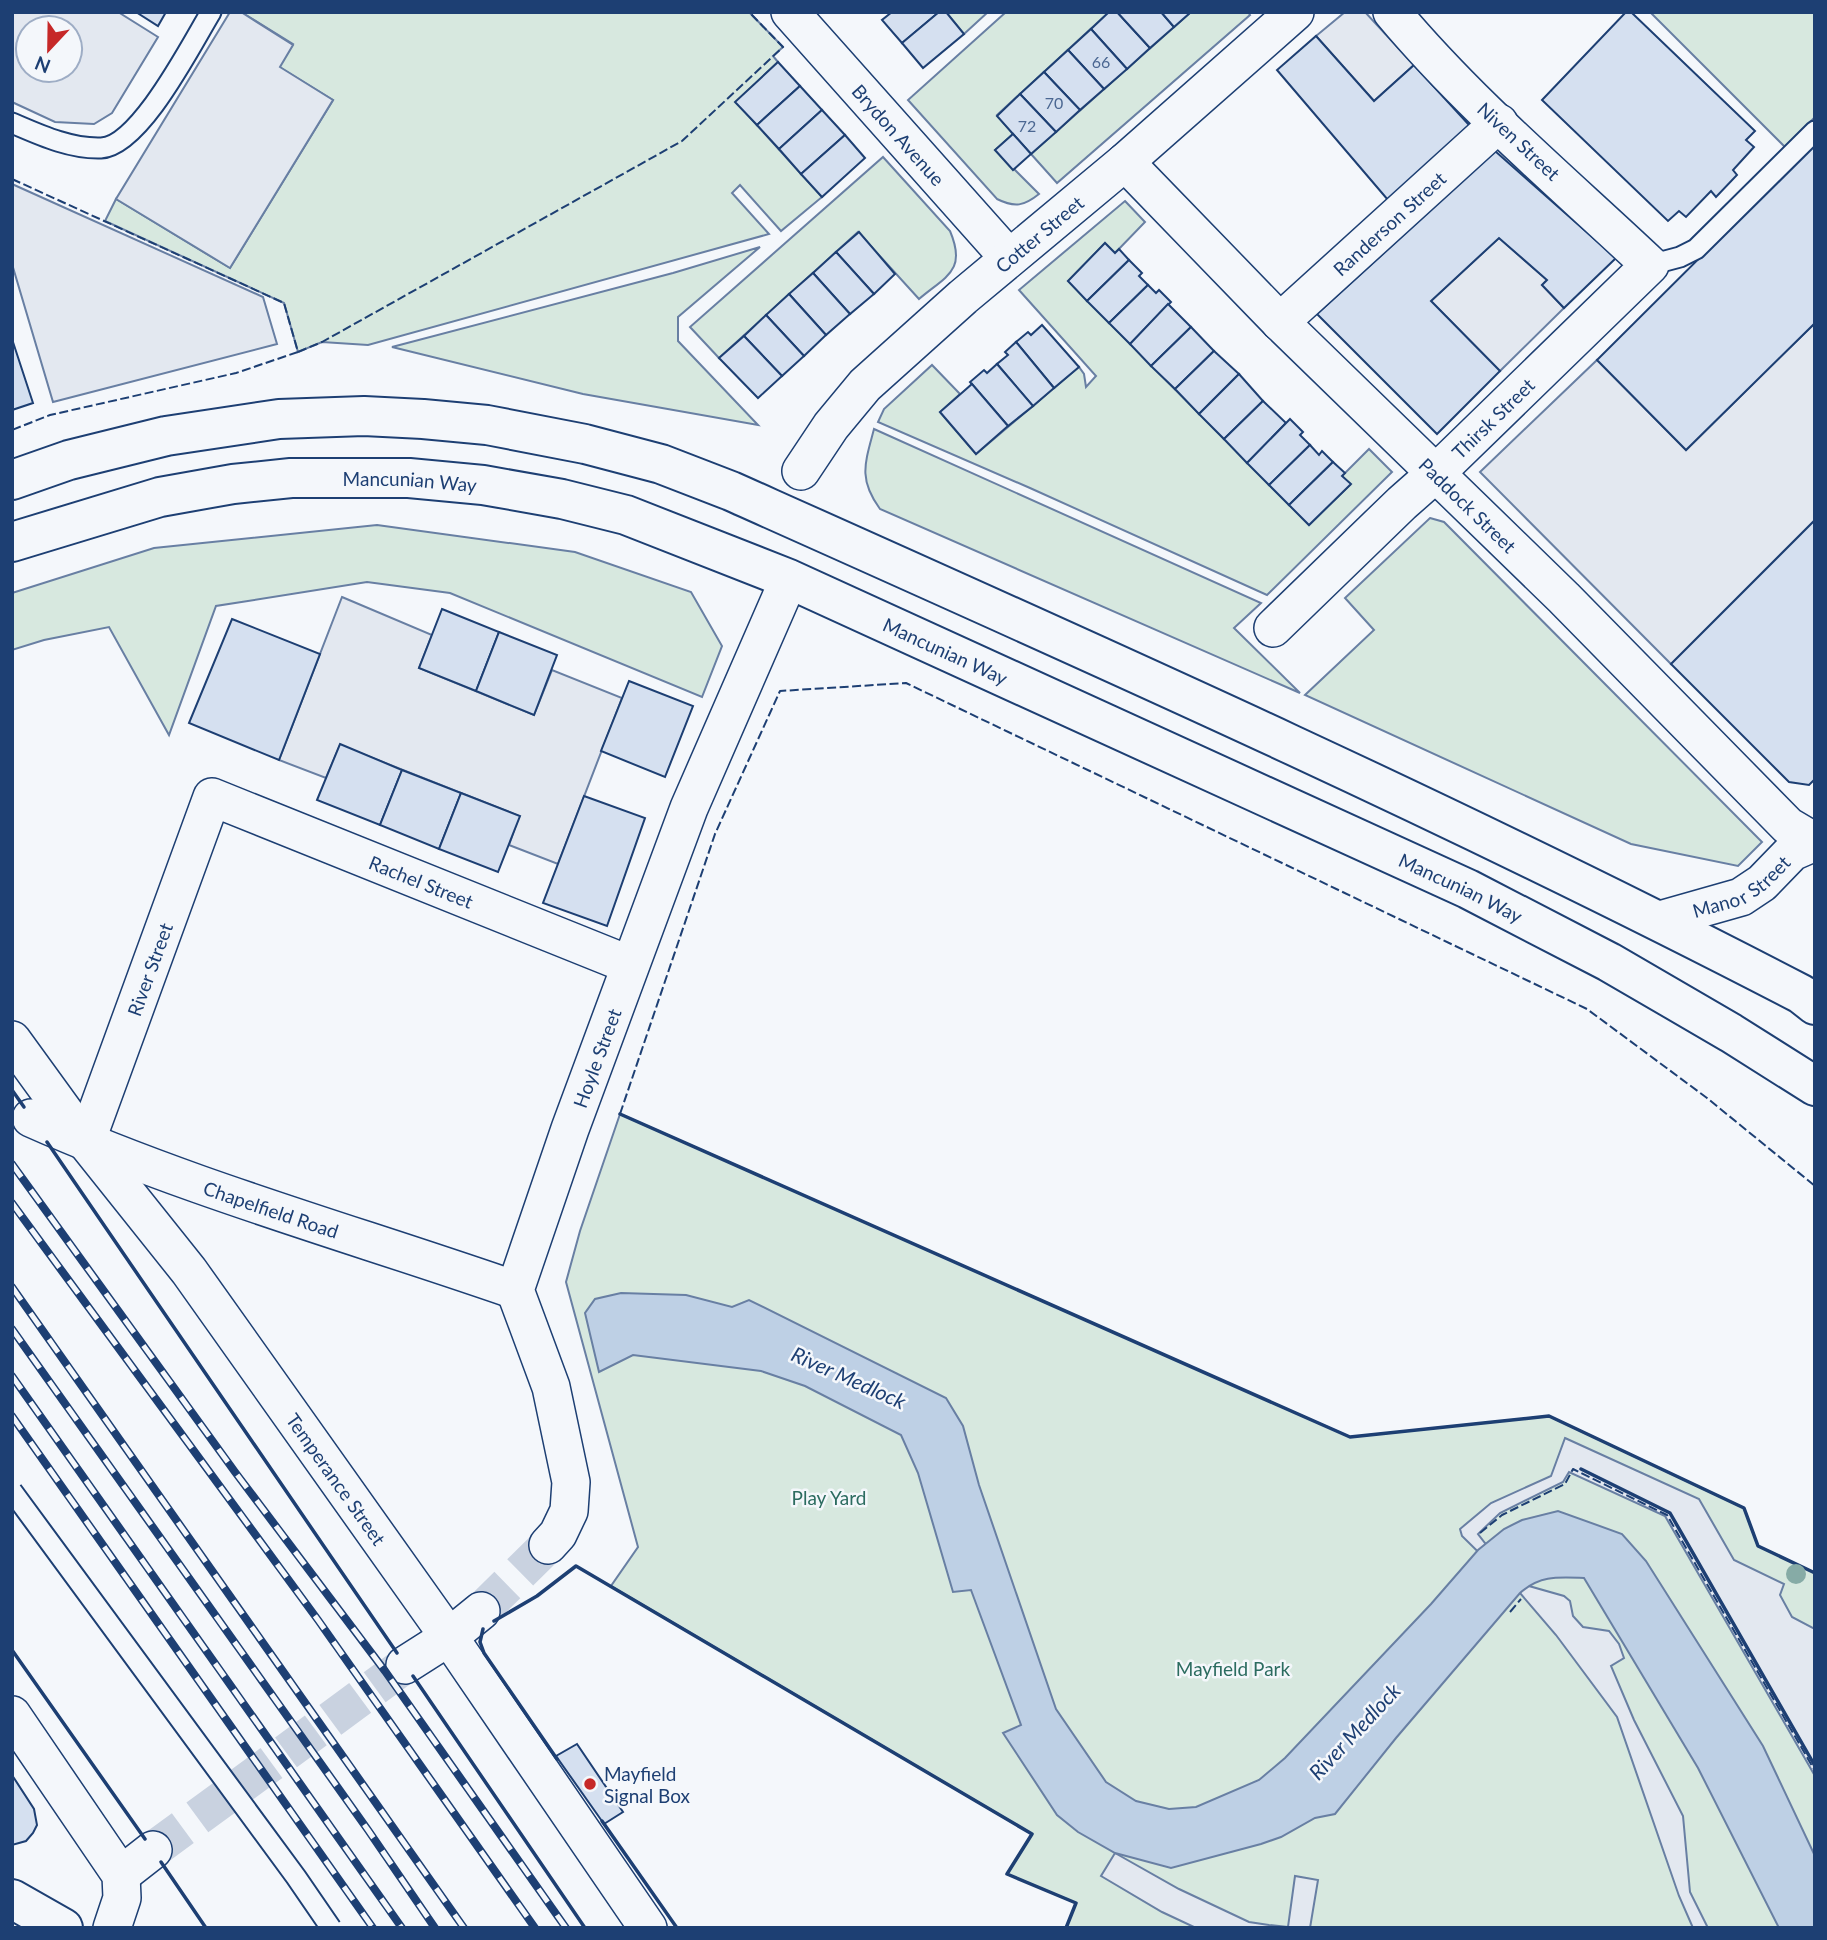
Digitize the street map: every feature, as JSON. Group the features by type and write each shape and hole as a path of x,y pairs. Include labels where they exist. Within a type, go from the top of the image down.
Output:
{"main road":[{"path":"12,480 69,460 166,436 279,419 364,416 486,425 585,444 661,464 742,496 1502,843 1660,920 1810,999"},
{"name":"Mancunian Way","path":"12,542 160,497 233,484 291,478 409,478 483,485 562,499 626,515 789,579 1468,889 1609,962 1815,1086"},
{"path":"12,1899 63,1928"}],"street":[{"name":"Brydon Avenue","path":"790,12 1009,258"},
{"name":"Cotter Street","path":"801,471 831,426 865,385 1295,12"},
{"name":"Niven Street","path":"1392,12 1419,44 1499,123 1650,265"},
{"name":"Randerson Street","path":"1280,322 1499,123"},
{"name":"Paddock Street","path":"1125,162 1280,322 1564,598 1788,826 1815,842"},
{"name":"Thirsk Street","path":"1273,628 1402,503 1436,474 1650,265"},
{"name":"Hoyle Street","path":"516,1290 630,965 689,808 789,579"},
{"name":"Rachel Street","path":"212,797 630,965"},
{"name":"River Street","path":"86,1142 212,797"},
{"name":"Manor Street","path":"1660,920 1741,897 1762,883 1792,852 1815,842"},
{"name":"Temperance Street","path":"12,1040 86,1142 189,1270 449,1637 648,1928"},
{"name":"Chapelfield Road","path":"31,1118 176,1177 516,1290"},
{"path":"516,1290 551,1387 571,1482 569,1511 558,1534 548,1545"},
{"path":"405,1665 449,1637 481,1611"},
{"path":"12,1715 121,1875 122,1898 112,1928"},
{"path":"121,1875 153,1850"}],"lane":[{"path":"12,123 67,144 102,148 118,144 147,115 211,12"},
{"path":"1650,265 1680,257 1696,249 1815,131"},
{"path":"12,1491 331,1928"}],"green space":[{"path":"241,12 749,12 783,47 773,56 778,62 736,102 822,197 781,231 740,185 732,193 769,234 368,345 322,342 298,352 284,303 105,221 116,199 230,268 333,100 279,67 293,44"},
{"path":"946,12 988,12 964,34"},
{"path":"1006,12 1109,12 997,115 1013,134 995,150 1039,194 1019,204 1009,204 997,199 908,100"},
{"path":"1191,12 1248,12 1250,15 1057,183 1031,154"},
{"path":"1650,12 1815,12 1815,117 1785,147"},
{"path":"883,157 950,231 956,255 951,271 919,299 858,232 719,358 690,327"},
{"path":"1125,201 1145,222 1115,253 1105,243 1068,281 1309,525 1350,485 1342,476 1369,449 1392,472 1267,595 878,422 884,409 932,365 960,394 940,412 976,454 1079,367 1084,374 1086,387 1096,376 1019,290"},
{"path":"760,247 678,317 678,341 758,425 583,394 392,347 673,273"},
{"path":"874,429 1261,603 1234,628 1300,693 880,509 869,489 865,471"},
{"path":"1430,518 1444,522 1762,842 1738,866 1631,844 1305,695 1374,630 1345,598"},
{"path":"377,525 575,552 691,592 722,646 702,697 450,593 367,582 216,606 169,735 109,627 44,640 12,650 12,593 154,548"},
{"name":"Mayfield Park","path":"620,1114 1350,1437 1549,1416 1744,1508 1758,1546 1815,1573 1815,1928 1066,1928 1076,1903 1007,1874 1032,1834 611,1586 638,1547 566,1282 580,1231"}],"shaded area":[{"path":"12,12 118,12 158,37 112,113 94,124 55,122 12,102"},
{"path":"230,12 241,12 293,45 280,67 333,100 230,268 116,199"},
{"path":"1345,12 1365,12 1414,65 1374,101 1316,36"},
{"path":"12,184 263,297 277,344 53,402 12,264"},
{"path":"1499,238 1547,280 1542,285 1564,308 1500,371 1431,301"},
{"path":"1815,323 1815,520 1671,664 1480,472 1597,360 1686,450"},
{"path":"342,597 432,635 419,668 534,715 552,670 622,698 558,864 509,845 519,816 340,745 326,778 279,760"},
{"path":"1565,1438 1699,1499 1734,1560 1784,1584 1780,1595 1792,1617 1815,1629 1815,1776 1665,1516 1569,1472 1563,1482 1500,1513 1478,1534 1529,1586 1564,1596 1570,1601 1573,1616 1583,1627 1609,1631 1619,1644 1624,1658 1611,1666 1634,1720 1683,1816 1690,1892 1708,1928 1693,1928 1679,1896 1617,1717 1556,1635 1520,1593 1462,1536 1460,1529 1491,1503 1551,1476"},
{"path":"1115,1853 1179,1889 1249,1922 1269,1925 1288,1927 1295,1876 1318,1880 1310,1928 1196,1928 1162,1912 1101,1876"}],"water":[{"name":"River Medlock","path":"621,1293 686,1295 732,1307 749,1300 946,1398 963,1426 979,1485 1056,1709 1106,1782 1136,1801 1169,1809 1196,1807 1259,1780 1285,1758 1431,1604 1478,1550 1504,1529 1522,1520 1558,1511 1622,1534 1646,1561 1763,1746 1815,1856 1815,1928 1779,1928 1698,1768 1584,1578 1542,1580 1520,1593 1335,1814 1315,1818 1281,1837 1261,1844 1171,1868 1115,1853 1078,1832 1057,1815 1003,1733 1021,1725 971,1590 953,1592 918,1473 901,1435 805,1386 761,1371 633,1355 599,1372 585,1313 595,1299"}],"building":[{"path":"136,12 166,12 158,26"},
{"path":"892,12 939,12 902,43 882,20"},
{"path":"939,12 946,12 964,34 923,68 902,43"},
{"path":"1109,12 1117,12 1150,48 1127,69 1091,29"},
{"path":"1117,12 1161,12 1174,27 1150,48"},
{"path":"1161,12 1191,12 1174,27"},
{"path":"1626,12 1631,12 1755,131 1746,140 1754,147 1733,170 1737,175 1716,197 1711,191 1686,217 1679,211 1668,221 1542,100"},
{"path":"1091,29 1127,69 1104,89 1068,50"},
{"path":"1316,36 1374,101 1414,65 1470,126 1388,200 1277,70"},
{"path":"1068,50 1104,89 1080,110 1044,72"},
{"path":"778,62 800,86 757,125 735,102"},
{"path":"1044,72 1080,110 1056,132 1020,94"},
{"path":"800,86 822,110 779,149 757,125"},
{"path":"1020,94 1056,132 1031,154 997,116"},
{"path":"822,110 845,135 801,174 779,149"},
{"path":"1013,134 1031,154 1013,170 995,150"},
{"path":"845,135 865,158 822,197 801,174"},
{"path":"1815,143 1815,323 1686,450 1597,360"},
{"path":"1495,151 1616,258 1564,308 1542,285 1547,280 1499,238 1431,301 1500,371 1437,434 1317,314"},
{"path":"859,232 895,274 874,294 836,252"},
{"path":"1105,243 1115,253 1119,249 1129,260 1087,301 1068,281"},
{"path":"836,252 874,294 850,314 813,273"},
{"path":"1129,260 1142,273 1139,276 1148,285 1109,323 1087,301"},
{"path":"813,273 850,314 826,335 789,294"},
{"path":"1148,285 1156,293 1159,290 1171,302 1130,344 1109,323"},
{"path":"789,294 826,335 804,356 766,315"},
{"path":"1168,304 1191,327 1151,366 1130,344"},
{"path":"766,315 804,356 782,376 744,336"},
{"path":"1042,325 1079,367 1054,388 1016,342 1028,332 1031,335"},
{"path":"1191,327 1214,351 1175,389 1151,366"},
{"path":"744,336 782,376 758,398 719,358"},
{"path":"12,339 33,403 12,410"},
{"path":"1016,342 1054,388 1033,406 997,364 1008,355 1005,352"},
{"path":"1214,351 1239,374 1199,414 1175,389"},
{"path":"997,364 1033,406 1008,426 970,382 984,370 987,373"},
{"path":"1239,374 1263,401 1224,439 1199,414"},
{"path":"972,384 1008,426 976,454 940,412"},
{"path":"1263,401 1286,423 1247,463 1224,439"},
{"path":"1290,419 1303,432 1300,435 1310,445 1269,485 1247,463"},
{"path":"1310,445 1319,455 1322,451 1333,462 1289,505 1269,485"},
{"path":"1333,462 1345,473 1342,476 1351,484 1309,525 1289,505"},
{"path":"1815,520 1815,779 1809,785 1789,782 1671,664"},
{"path":"442,609 499,632 476,691 419,668"},
{"path":"232,619 320,654 279,760 189,723"},
{"path":"499,632 557,655 534,715 476,691"},
{"path":"629,681 693,706 665,777 601,751"},
{"path":"340,744 402,770 380,825 317,800"},
{"path":"402,770 461,793 439,849 380,825"},
{"path":"461,793 520,816 498,872 439,849"},
{"path":"584,796 645,818 607,926 543,903"},
{"name":"Mayfield Signal Box","path":"577,1744 623,1812 604,1824 556,1756"},
{"path":"12,1775 34,1809 37,1825 26,1841 12,1845"}],"tunnel":[{"path":"481,1611 548,1545"},
{"path":"153,1850 405,1665"}],"railway":[{"path":"12,1164 235,1472 385,1671 566,1928"},
{"path":"12,1203 318,1620 535,1928"},
{"path":"12,1287 464,1928"},
{"path":"12,1329 435,1928"},
{"path":"12,1376 402,1928"},
{"path":"12,1416 373,1928"}],"fence":[{"path":"298,352 322,342 682,141 783,47 749,12"},
{"path":"12,179 284,303 298,352 236,373 50,415 12,430"},
{"path":"620,1114 715,834 780,691 906,683 1587,1009 1707,1098 1815,1186"},
{"path":"1480,1533 1502,1515 1565,1484 1573,1469 1667,1515 1815,1771"},
{"path":"1510,1612 1521,1599"}],"wall":[{"path":"12,1090 24,1107"},
{"path":"620,1114 1350,1437 1549,1416 1744,1508 1758,1546 1815,1573"},
{"path":"47,1142 397,1653"},
{"path":"1581,1469 1670,1513 1815,1766"},
{"path":"494,1621 537,1596 576,1566 1032,1834 1007,1874 1076,1903 1066,1928"},
{"path":"483,1629 480,1642 484,1653 557,1759"},
{"path":"12,1650 145,1839"},
{"path":"413,1676 585,1928"},
{"path":"602,1821 677,1928"},
{"path":"161,1862 206,1928"}],"place":[{"name":"Mayfield Signal Box","path":"590,1784"}],"park label":[{"name":"Play Yard","path":"829,1497"}]}
